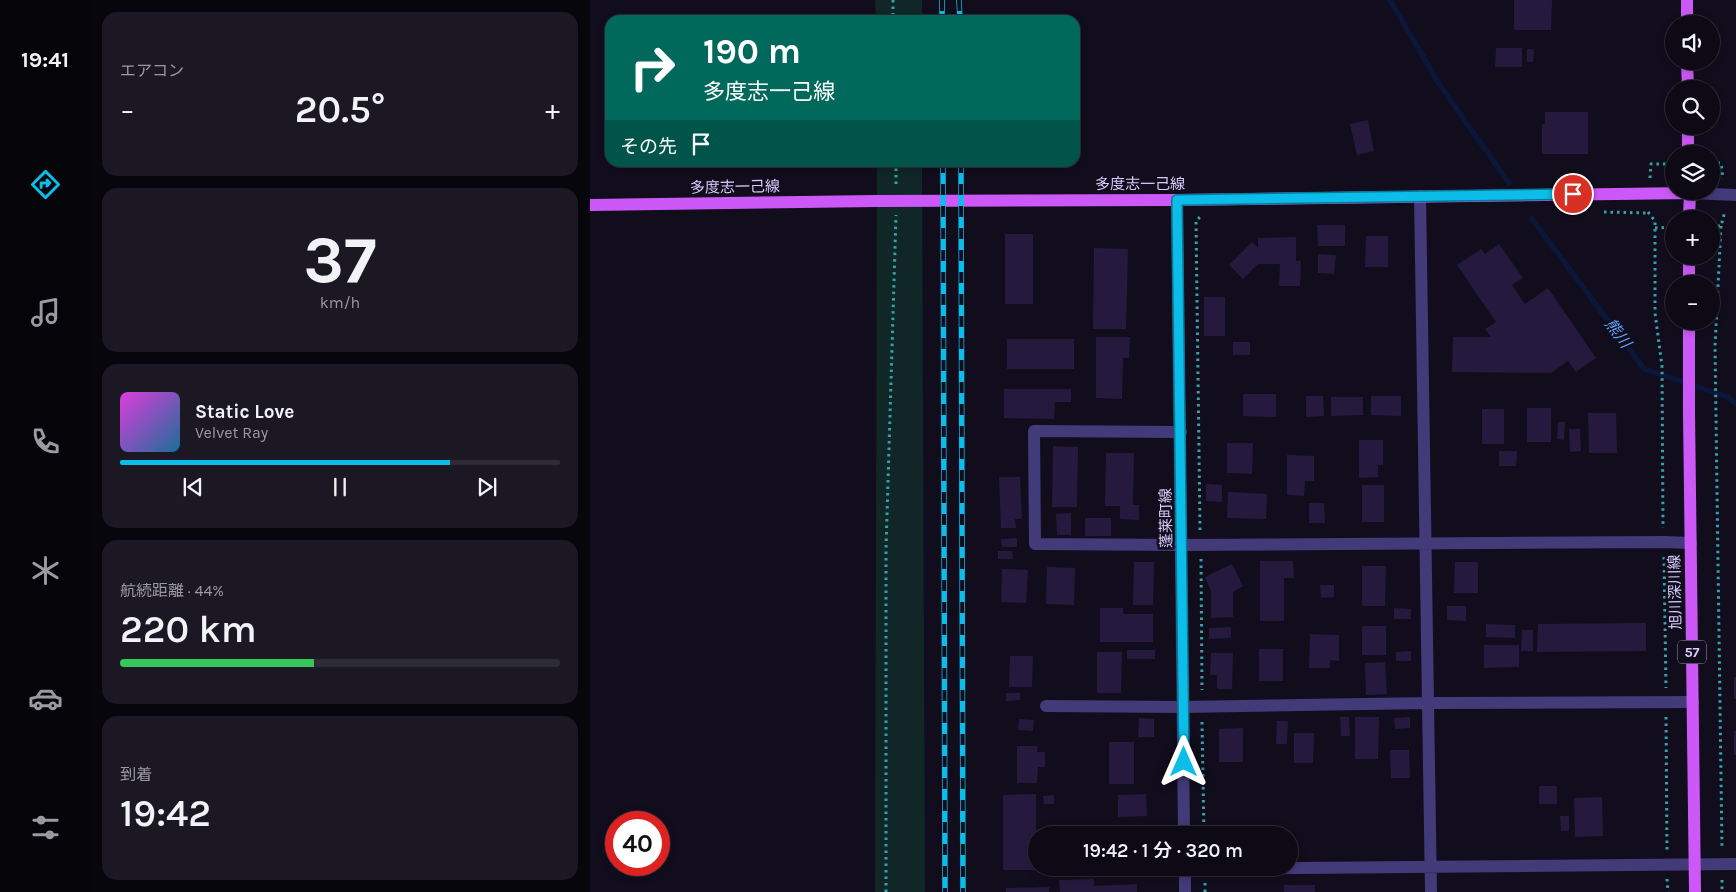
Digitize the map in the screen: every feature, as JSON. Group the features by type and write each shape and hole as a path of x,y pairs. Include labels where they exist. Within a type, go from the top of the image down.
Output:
{"main road":[{"path":"1687,0 1687,15"},
{"name":"多度志一己線","path":"590,205 1177,200 1665,192"},
{"name":"旭川深川線","path":"1689,330 1688,412 1695,892"}],"street":[{"path":"1720,194 1736,195"},
{"path":"1420,196 1431,892"},
{"name":"蓬莱町線","path":"1177,200 1184,826"},
{"path":"1181,432 1034,431 1035,544 1690,543"},
{"path":"1046,706 1183,708 1428,702 1693,702"},
{"path":"1298,868 1736,864"},
{"path":"1185,876 1185,892"}],"path":[{"path":"893,0 893,15"},
{"path":"886,892 886,548 896,167"},
{"path":"1599,212 1648,213"},
{"path":"1202,215 1196,222 1204,826"},
{"path":"1721,226 1715,366 1722,892"},
{"path":"1665,227 1655,228 1655,313 1662,366 1668,892"}],"green space":[{"path":"875,0 922,0 922,15 876,15"},
{"path":"877,167 922,167 925,892 875,892"}],"building":[{"path":"1514,0 1552,0 1551,30 1514,30"},
{"path":"1496,48 1522,48 1522,67 1495,67"},
{"path":"1527,49 1534,49 1533,62 1527,62"},
{"path":"1545,112 1588,112 1588,154 1542,154 1542,124 1545,124"},
{"path":"1368,120 1374,151 1357,155 1350,124"},
{"path":"1317,225 1345,225 1345,246 1318,246"},
{"path":"1005,234 1033,234 1033,304 1005,304"},
{"path":"1366,236 1388,236 1388,267 1365,267"},
{"path":"1296,237 1296,261 1301,261 1300,286 1279,286 1280,264 1258,264 1243,279 1229,265 1252,242 1258,248 1258,238"},
{"path":"1499,244 1523,278 1512,285 1525,304 1548,288 1596,358 1576,372 1568,361 1551,373 1452,372 1453,337 1491,337 1485,329 1496,322 1457,265 1481,249 1485,254"},
{"path":"1094,248 1128,249 1126,329 1093,329"},
{"path":"1318,254 1336,255 1334,274 1318,273"},
{"path":"1204,297 1225,297 1225,336 1204,336"},
{"path":"1096,337 1130,337 1129,358 1123,358 1122,399 1096,398"},
{"path":"1007,339 1074,339 1074,369 1007,369"},
{"path":"1233,342 1250,342 1250,355 1233,355"},
{"path":"1004,389 1071,389 1071,402 1055,402 1054,419 1004,418"},
{"path":"1243,394 1276,394 1276,417 1243,416"},
{"path":"1306,396 1323,396 1324,416 1306,417"},
{"path":"1371,396 1401,396 1401,416 1371,415"},
{"path":"1331,397 1363,397 1363,415 1331,416"},
{"path":"1527,408 1551,408 1551,442 1527,442"},
{"path":"1482,409 1504,409 1504,444 1482,444"},
{"path":"1588,413 1616,413 1617,453 1589,453"},
{"path":"1558,422 1565,422 1564,440 1557,439"},
{"path":"1569,429 1580,429 1581,451 1570,452"},
{"path":"1359,440 1383,440 1383,465 1378,465 1378,477 1359,478"},
{"path":"1227,443 1253,443 1252,474 1227,473"},
{"path":"1053,446 1078,447 1077,507 1052,507"},
{"path":"1499,451 1517,451 1516,466 1499,466"},
{"path":"1106,453 1134,453 1133,505 1139,505 1139,520 1120,519 1120,506 1105,506"},
{"path":"1287,455 1314,456 1314,481 1305,481 1304,496 1287,495"},
{"path":"999,477 1020,477 1022,519 1015,519 1016,528 1001,528"},
{"path":"1206,484 1222,485 1222,502 1206,501"},
{"path":"1362,485 1384,485 1384,522 1362,522"},
{"path":"1228,492 1267,494 1266,519 1227,518"},
{"path":"1309,503 1324,503 1325,523 1309,523"},
{"path":"1071,513 1071,535 1057,535 1056,514"},
{"path":"1085,518 1111,518 1111,536 1085,536"},
{"path":"1017,538 1017,547 1002,547 1001,539"},
{"path":"998,551 1012,551 1013,559 998,559"},
{"path":"1260,561 1293,561 1294,578 1284,578 1284,621 1260,621"},
{"path":"1134,562 1154,562 1153,605 1133,605"},
{"path":"1455,562 1478,562 1478,593 1454,593"},
{"path":"1232,564 1243,586 1233,592 1233,617 1211,618 1211,591 1205,577"},
{"path":"1362,566 1386,566 1385,606 1362,606"},
{"path":"1047,567 1075,568 1074,605 1046,604"},
{"path":"1002,569 1028,570 1026,603 1001,602"},
{"path":"1320,585 1334,585 1334,597 1321,598"},
{"path":"1447,606 1466,606 1466,621 1447,620"},
{"path":"1100,608 1123,608 1123,614 1153,614 1153,642 1100,642"},
{"path":"1394,608 1411,609 1411,619 1394,619"},
{"path":"1646,623 1646,651 1537,652 1538,624"},
{"path":"1486,624 1515,625 1515,638 1486,637"},
{"path":"1362,626 1386,626 1386,655 1362,655"},
{"path":"1231,627 1231,638 1209,639 1209,628"},
{"path":"1522,630 1533,630 1533,651 1521,651"},
{"path":"1310,634 1339,635 1339,661 1330,660 1330,668 1309,668"},
{"path":"1484,645 1519,645 1519,667 1484,668"},
{"path":"1259,649 1283,649 1283,681 1259,681"},
{"path":"1127,650 1155,650 1155,659 1127,659"},
{"path":"1411,651 1411,661 1396,661 1396,652"},
{"path":"1097,652 1122,652 1121,693 1097,693"},
{"path":"1211,653 1233,653 1232,689 1217,689 1217,675 1210,675"},
{"path":"1010,656 1033,656 1032,687 1009,687"},
{"path":"1385,662 1387,694 1366,695 1365,663"},
{"path":"1734,677 1736,677 1736,699 1734,699"},
{"path":"1006,693 1020,693 1020,700 1006,701"},
{"path":"1340,717 1349,717 1350,736 1341,736"},
{"path":"1355,717 1379,717 1378,759 1355,759"},
{"path":"1410,717 1410,728 1395,729 1394,718"},
{"path":"1139,718 1154,719 1154,737 1138,737"},
{"path":"1019,719 1034,720 1033,731 1018,730"},
{"path":"1277,721 1288,721 1287,744 1276,744"},
{"path":"1243,728 1243,762 1219,762 1219,729"},
{"path":"1734,731 1736,731 1736,755 1734,755"},
{"path":"1294,733 1314,733 1313,763 1294,763"},
{"path":"1109,742 1134,742 1134,784 1109,784"},
{"path":"1017,746 1038,746 1037,752 1045,752 1045,767 1038,767 1037,783 1017,783"},
{"path":"1390,750 1409,750 1410,778 1391,778"},
{"path":"1539,786 1557,786 1557,804 1539,804"},
{"path":"1036,794 1036,826 1028,826 1028,870 1003,870 1003,795"},
{"path":"1146,794 1147,816 1118,817 1118,795"},
{"path":"1054,795 1054,804 1044,804 1043,796"},
{"path":"1602,797 1603,836 1575,837 1574,798"},
{"path":"1560,816 1569,816 1569,831 1561,831"},
{"path":"1094,879 1094,886 1137,884 1137,892 1060,892 1059,880"},
{"path":"1284,885 1315,885 1315,892 1284,892"},
{"path":"1049,887 1049,892 1006,892 1006,888"}],"waterway":[{"name":"熊川","path":"1390,0 1439,84 1509,183"},
{"name":"熊川","path":"1532,219 1644,369 1728,397 1736,404"}],"railway":[{"path":"942,0 942,15"},
{"path":"959,0 960,15"},
{"path":"943,167 945,892"},
{"path":"961,167 963,892"}],"route":[{"path":"1184,762 1177,200 1573,194"}]}
